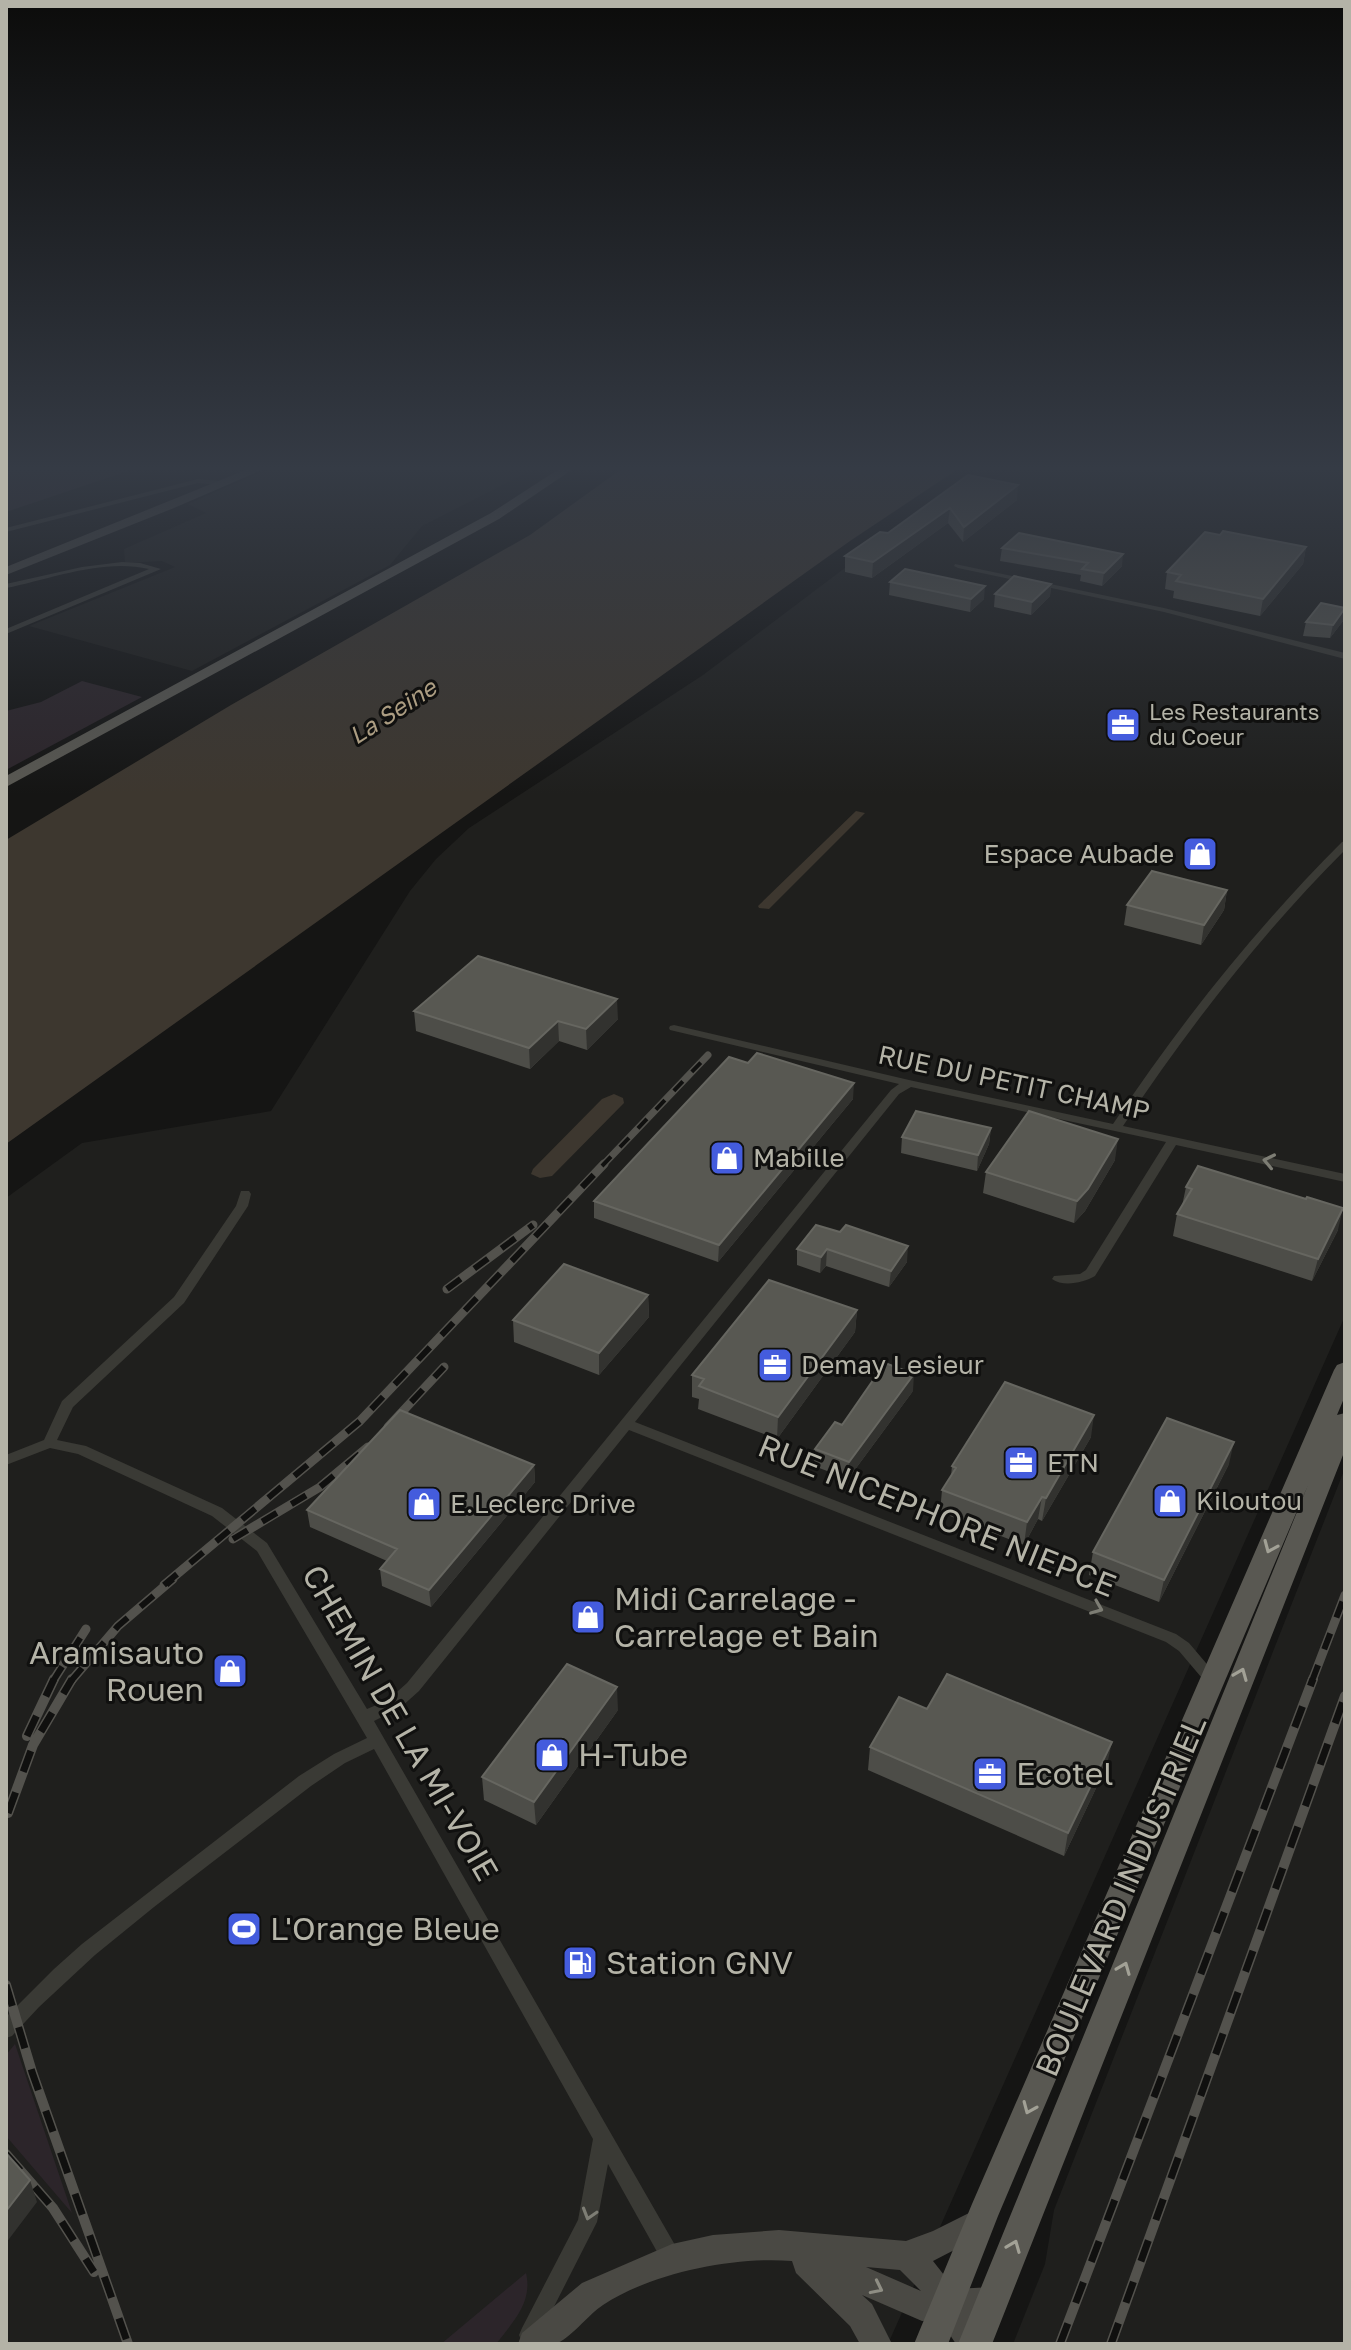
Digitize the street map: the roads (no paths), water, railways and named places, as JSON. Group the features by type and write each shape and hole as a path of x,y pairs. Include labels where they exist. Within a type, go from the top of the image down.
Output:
{"main road":[{"path":"6,782 387,575"},
{"path":"1318,1458 1345,1370"},
{"path":"1318,1458 1345,1421"},
{"name":"BOULEVARD INDUSTRIEL","path":"931,2344 1213,1682 1318,1458"},
{"name":"BOULEVARD INDUSTRIEL","path":"974,2344 1318,1458"},
{"path":"533,2344 593,2294 672,2259 713,2250 779,2245 906,2256 941,2243 981,2221"},
{"path":"779,2245 806,2263 861,2315 877,2344"},
{"path":"906,2256 931,2279 974,2344"},
{"path":"806,2263 854,2277 914,2304 992,2302"}],"street":[{"path":"6,586 66,575"},
{"path":"6,632 143,575"},
{"path":"999,575 1152,607 1345,656"},
{"path":"1116,1128 1219,983 1281,908 1345,844"},
{"name":"RUE DU PETIT CHAMP","path":"674,1028 909,1083 1345,1178"},
{"path":"364,1718 394,1704 413,1687 895,1092 909,1083"},
{"path":"1058,1279 1082,1278 1091,1273 1173,1140"},
{"path":"6,1460 49,1443 67,1404 189,1288 242,1206 245,1194"},
{"name":"RUE NICEPHORE NIEPCE","path":"626,1424 1171,1638 1184,1647 1213,1682"},
{"name":"CHEMIN DE LA MI-VOIE","path":"49,1443 81,1450 217,1512 262,1547 364,1718 672,2259"},
{"path":"6,2030 76,1959 133,1912 313,1775 377,1741"},
{"path":"525,2344 587,2222 603,2138"}],"water":[{"name":"La Seine","path":"460,575 803,575 6,1144 6,840 231,705"},
{"path":"856,811 865,813 769,909 759,908 758,906"},
{"path":"614,1094 623,1098 624,1103 552,1176 540,1178 531,1174 602,1099"}],"railway":[{"path":"602,1166 708,1055"},
{"path":"164,1585 360,1421 604,1164"},
{"path":"447,1289 533,1225"},
{"path":"388,1427 444,1367"},
{"path":"233,1539 320,1487 368,1447"},
{"path":"71,1681 118,1626 173,1579"},
{"path":"1312,1681 1345,1595"},
{"path":"53,1681 86,1629"},
{"path":"8,1813 33,1745 72,1679"},
{"path":"1060,2344 1313,1679"},
{"path":"27,1736 53,1681"},
{"path":"1111,2344 1345,1696"},
{"path":"6,1985 32,2072 128,2344"},
{"path":"6,2154 53,2208 94,2272"}],"place":[{"name":"Les Restaurants du Coeur","path":"1123,725"},
{"name":"Espace Aubade","path":"1200,854"},
{"name":"Mabille","path":"727,1158"},
{"name":"Demay Lesieur","path":"775,1365"},
{"name":"ETN","path":"1021,1463"},
{"name":"Kiloutou","path":"1170,1501"},
{"name":"E.Leclerc Drive","path":"424,1504"},
{"name":"Midi Carrelage - Carrelage et Bain","path":"588,1617"},
{"name":"Aramisauto Rouen","path":"230,1671"},
{"name":"H-Tube","path":"552,1755"},
{"name":"Ecotel","path":"990,1774"},
{"name":"L'Orange Bleue","path":"244,1929"},
{"name":"Station GNV","path":"580,1963"}]}
